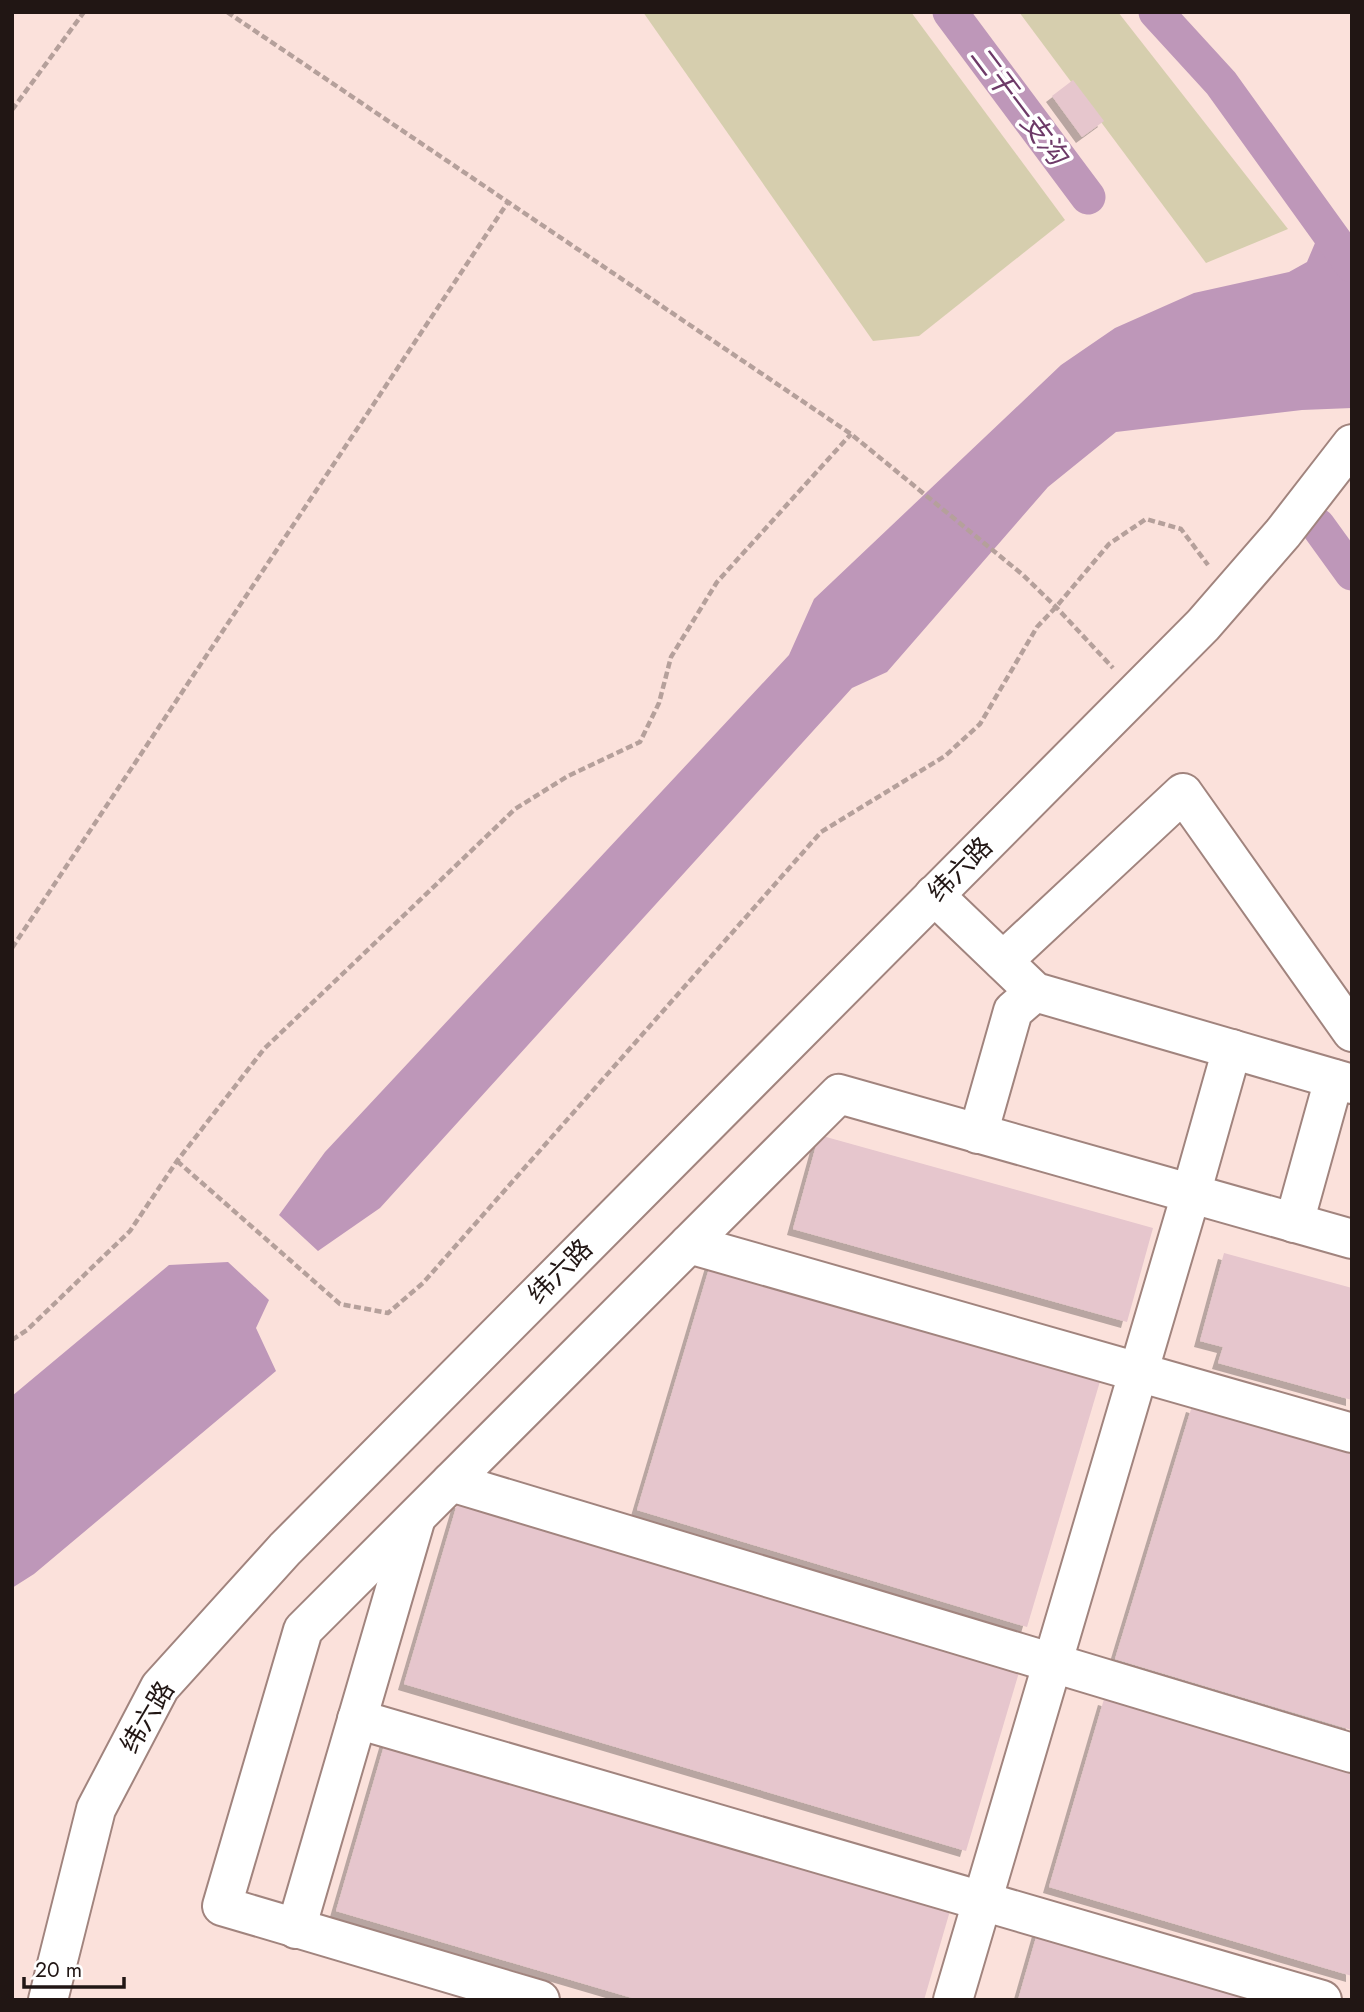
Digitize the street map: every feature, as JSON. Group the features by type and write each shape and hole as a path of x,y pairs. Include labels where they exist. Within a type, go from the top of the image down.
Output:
{"street":[{"name":"纬六路","path":"48,2000 96,1809 160,1687 285,1549 1212,613 1283,533 1352,444"},
{"path":"1003,961 1183,793 1352,1031"},
{"path":"934,895 1035,992 1343,1081 1294,1223"},
{"path":"978,1134 1013,1011 1035,992"},
{"path":"953,2000 1232,1049"},
{"path":"540,2000 222,1906 303,1630 839,1094 1352,1239"},
{"path":"689,1244 1352,1433"},
{"path":"451,1482 1352,1753"},
{"path":"296,1928 416,1517"},
{"path":"357,1719 1322,2000"}],"path":[{"path":"12,110 84,12"},
{"path":"227,12 851,434 1023,575 1136,692"},
{"path":"12,948 508,202"},
{"path":"12,1340 27,1330 130,1231 177,1161 264,1049 515,809 568,776 640,742 659,703 671,657 717,582 851,434"},
{"path":"177,1161 340,1304 388,1313 423,1283 821,832 945,756 980,724 1037,627 1109,544 1146,519 1181,528 1206,562 1212,613"}],"shaded area":[{"path":"643,12 911,12 1065,220 919,336 873,341"},
{"path":"1019,12 1118,12 1288,229 1206,263"},
{"path":"1314,213 1352,265 1352,408 1302,410 1116,432 1048,487 887,672 852,688 380,1208 318,1251 279,1215 325,1152 789,655 814,599 1061,365 1115,328 1194,293 1289,272 1307,262 1315,243"},
{"path":"228,1262 269,1300 256,1328 276,1371 34,1574 12,1588 12,1396 169,1265"}],"building":[{"path":"1073,80 1104,121 1082,137 1052,96"},
{"path":"819,1135 1153,1228 1127,1322 793,1229"},
{"path":"1224,1253 1352,1288 1352,1400 1218,1363 1223,1347 1200,1341"},
{"path":"711,1262 1101,1378 1027,1627 637,1510"},
{"path":"1192,1406 1352,1454 1352,1730 1115,1659"},
{"path":"458,1501 1020,1669 966,1851 404,1684"},
{"path":"1104,1699 1352,1772 1352,1976 1049,1887"},
{"path":"386,1739 952,1904 924,2000 639,2000 336,1911"},
{"path":"1039,1927 1286,2000 1018,2000"}],"waterway":[{"name":"二干一支沟","path":"950,12 1088,197"},
{"path":"1156,12 1221,83 1352,265"},
{"name":"二干一支沟","path":"1318,526 1352,573"}]}
